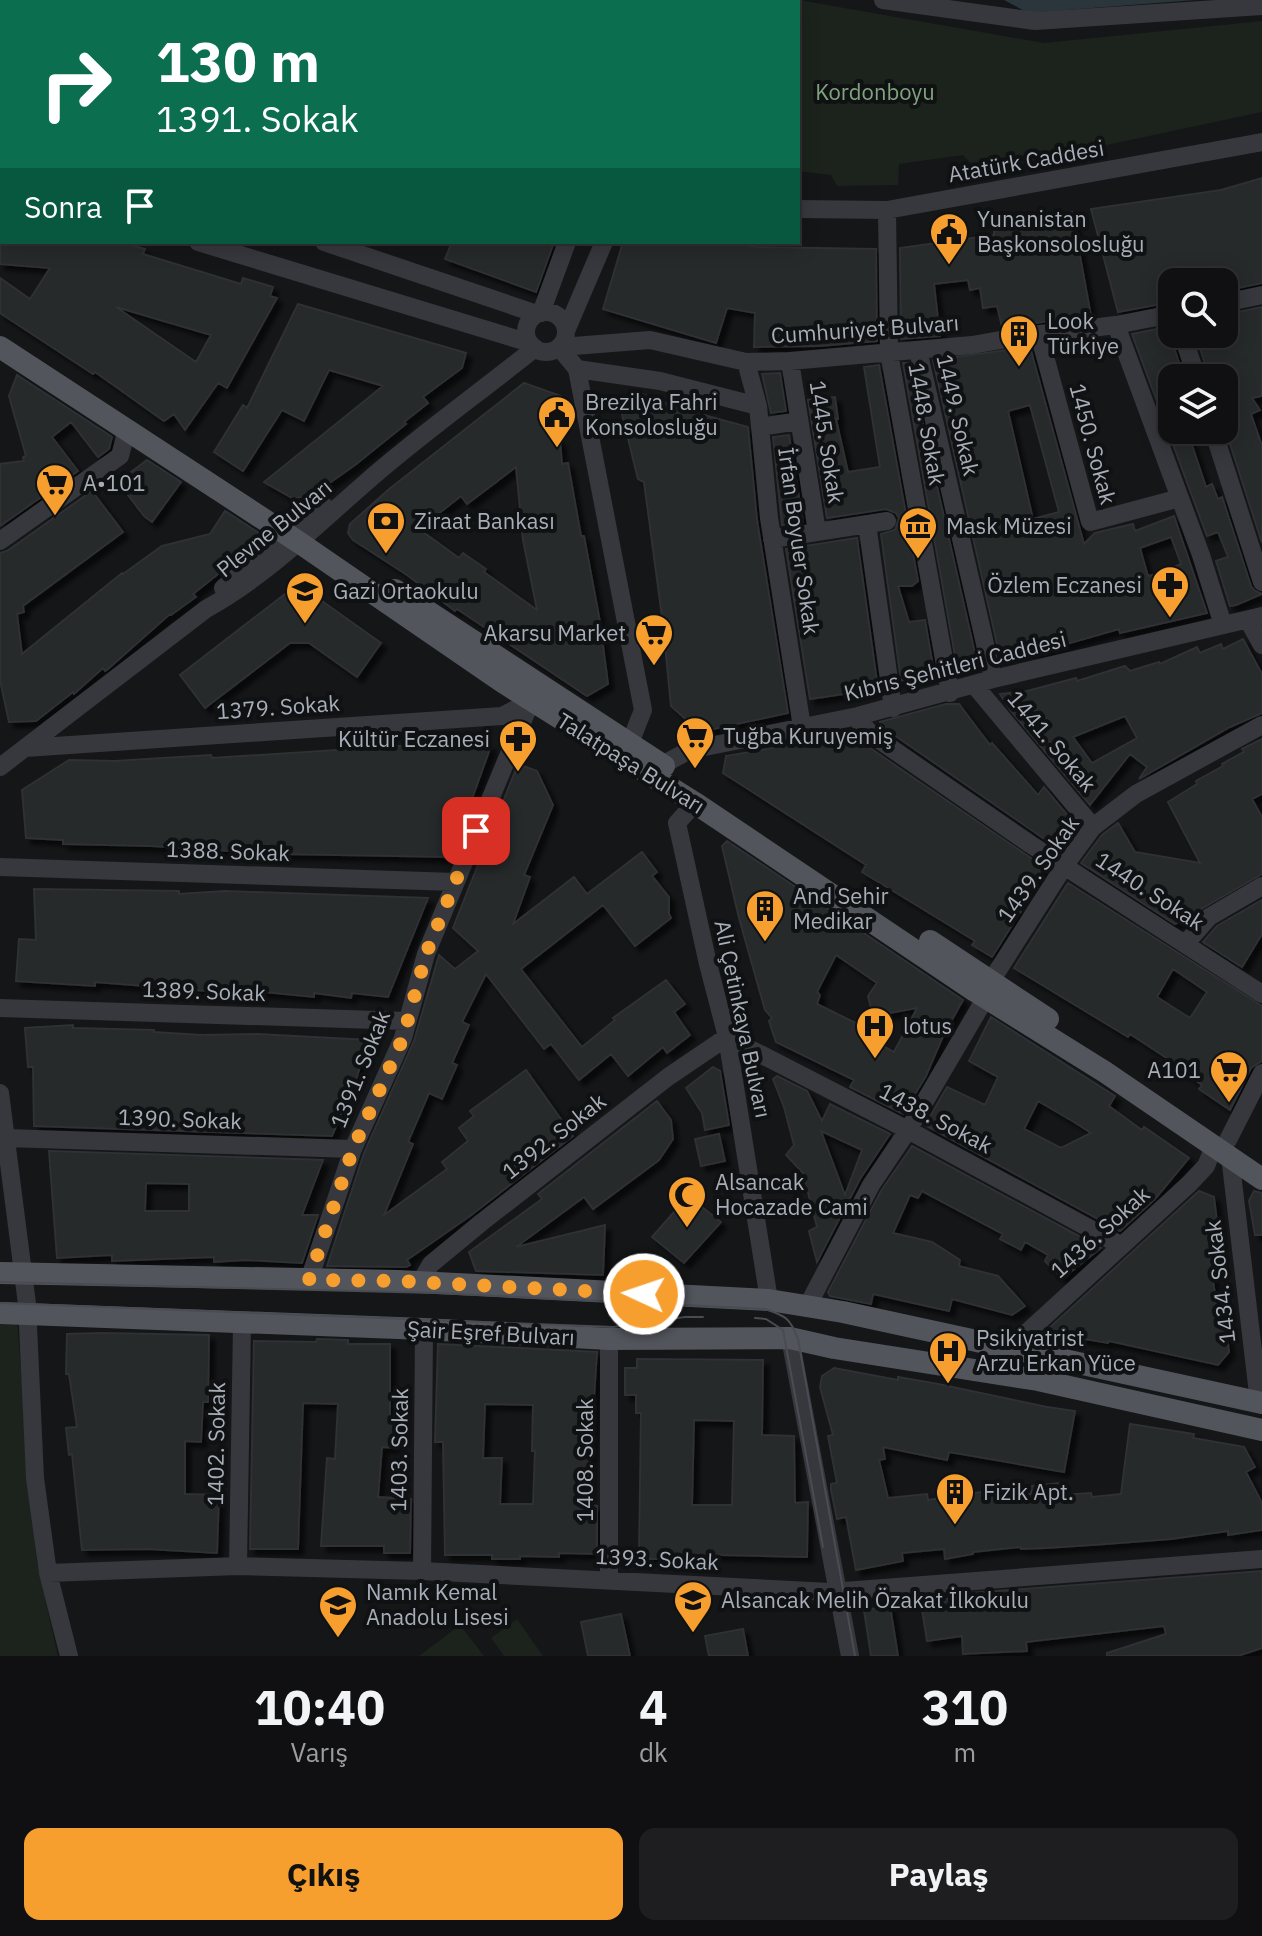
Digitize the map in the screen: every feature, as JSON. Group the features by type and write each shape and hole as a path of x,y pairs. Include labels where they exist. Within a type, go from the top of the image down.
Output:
{"main road":[{"name":"Talatpaşa Bulvarı","path":"0,335 299,535 531,701 988,989"},
{"name":"Talatpaşa Bulvarı","path":"0,347 630,743 1105,1072 1224,1147 1262,1179"},
{"name":"Talatpaşa Bulvarı","path":"1224,1147 1262,1162"},
{"name":"Şair Eşref Bulvarı","path":"0,1273 420,1283 769,1300 808,1305 1261,1407"},
{"name":"Şair Eşref Bulvarı","path":"0,1313 609,1339 790,1338 834,1348 1038,1380 1262,1430"}],"street":[{"path":"883,0 1035,21 1262,6"},
{"name":"Atatürk Caddesi","path":"800,209 887,210 1262,142"},
{"name":"1448. Sokak","path":"887,210 889,353 950,693"},
{"path":"205,244 550,351 563,340 603,244"},
{"path":"330,244 539,314 558,316 563,340 577,369 643,710 630,743"},
{"path":"533,345 528,324 539,314 566,244"},
{"path":"1238,300 1262,295"},
{"name":"Cumhuriyet Bulvarı","path":"563,340 574,346 650,340 746,362 790,361 972,345 1158,317"},
{"path":"1116,325 1223,625"},
{"name":"1450. Sokak","path":"1039,334 1090,522 1180,498"},
{"name":"Plevne Bulvarı","path":"25,748 206,609 225,586 299,535 533,345"},
{"name":"1449. Sokak","path":"918,350 993,679"},
{"name":"1445. Sokak","path":"790,361 817,532"},
{"name":"İrfan Boyuer Sokak","path":"746,362 758,406 772,539 802,727"},
{"path":"577,369 660,381 758,406"},
{"path":"760,427 799,421"},
{"path":"0,541 120,456 127,429"},
{"path":"1218,444 1262,582"},
{"path":"909,458 943,451"},
{"path":"772,539 887,521"},
{"path":"867,524 893,708"},
{"path":"1255,618 1262,645"},
{"name":"Kıbrıs Şehitleri Caddesi","path":"662,765 690,750 855,717 993,679 1255,618"},
{"name":"1441. Sokak","path":"975,686 1093,827"},
{"name":"1379. Sokak","path":"25,748 502,716 531,701"},
{"name":"1391. Sokak","path":"309,1280 353,1149 403,1038 426,954 531,701"},
{"name":"1440. Sokak","path":"855,717 872,735 1030,844 1262,994"},
{"name":"1439. Sokak","path":"808,1305 871,1185 908,1130 988,989 1065,865 1093,827 1136,794 1262,725"},
{"path":"0,767 25,748"},
{"name":"Ali Çetinkaya Bulvarı","path":"695,803 677,823 727,1037 769,1300"},
{"name":"1388. Sokak","path":"0,867 455,882"},
{"path":"1186,943 1209,917 1262,886"},
{"name":"1389. Sokak","path":"0,1008 407,1021"},
{"name":"1438. Sokak","path":"727,1037 908,1130 1120,1245"},
{"name":"1392. Sokak","path":"420,1283 431,1264 482,1222 668,1077 727,1037"},
{"name":"1436. Sokak","path":"1009,1349 1189,1184 1224,1147 1262,1073"},
{"path":"0,1093 27,1314 35,1478 48,1573 69,1656"},
{"name":"1390. Sokak","path":"6,1138 353,1149"},
{"name":"1434. Sokak","path":"1224,1147 1261,1407"},
{"name":"1402. Sokak","path":"238,1566 242,1323"},
{"name":"1403. Sokak","path":"422,1571 424,1329"},
{"path":"790,1338 850,1656"},
{"name":"1408. Sokak","path":"609,1339 609,1580"},
{"name":"1393. Sokak","path":"48,1573 238,1566 422,1571 838,1591 1262,1559"}],"green space":[{"name":"Kordonboyu","path":"800,0 1044,43 1262,21 1262,112 980,172 963,155 899,164 898,185 837,186 831,175 800,171"},
{"path":"0,1320 17,1320 37,1563 58,1656 0,1656"},
{"path":"517,1619 543,1656 504,1656 491,1638"},
{"path":"460,1625 484,1656 419,1656"}],"shaded area":[{"path":"1004,0 1195,0 1028,13"}],"building":[{"path":"1262,178 1262,283 1238,288 1238,268 1158,268 1158,305 1118,312 1091,209 1221,190"},
{"path":"1072,212 1091,316 1002,327 997,306 983,308 980,288 970,290 968,280 934,284 940,336 901,339 900,248 1051,224 1050,216"},
{"path":"0,244 126,244 145,249 143,254 241,284 243,278 273,287 270,296 277,298 227,388 218,383 185,430 174,414 164,421 95,372 93,374 0,313 0,278 30,299 50,268 0,264","holes":["116,307 211,335 196,362"]},
{"path":"451,244 553,244 536,292 445,259"},
{"path":"622,244 876,249 877,341 754,347 755,313 727,308 716,343 603,309"},
{"path":"298,304 466,353 462,368 423,397 428,403 404,422 406,424 311,496 292,498 264,482 383,386 329,370 304,421 282,410 243,471 214,452 243,405 247,408"},
{"path":"1262,307 1262,396 1252,398 1260,410 1251,414 1262,446 1262,543 1230,444 1238,444 1238,364 1205,364 1200,348 1238,348 1238,312"},
{"path":"1158,329 1158,348 1174,348 1179,364 1158,364 1158,404 1132,334"},
{"path":"1030,347 1084,544 1095,533 1133,524 1135,531 1174,516 1207,613 1120,633 1119,629 1035,653 1034,649 1000,657 933,360","holes":["1030,405 1059,512 1033,519 1008,411","1171,537 1181,564 1176,566 1179,574 1154,583 1152,575 1148,576 1140,548"]},
{"path":"903,363 909,363 977,662 957,667"},
{"path":"879,365 918,581 912,586 898,586 909,622 925,620 934,672 901,681 881,534 895,530 899,518 896,513 886,509 827,518 808,400 835,397 836,419 848,472 880,467 864,367"},
{"path":"780,373 786,411 771,413 762,374"},
{"path":"17,375 112,437 109,449 98,457 71,422 52,437 78,471 0,526 0,464 24,461 23,457 26,456 9,396"},
{"path":"524,383 561,396 556,408 564,411 554,440 560,440 562,464 568,463 600,622 608,684 587,696 457,609 455,611 353,540 348,533 350,524 388,490","holes":["516,467 523,540 537,610 463,553 459,558 419,529 461,496 467,504"]},
{"path":"642,394 682,409 748,427 757,520 788,713 700,732 671,706 644,482 638,479 618,398"},
{"path":"789,435 803,522 782,525 773,437"},
{"path":"1173,444 1192,444 1206,487 1212,484 1218,499 1222,497 1251,586 1262,594 1230,606 1216,561 1228,557 1218,532 1207,536"},
{"path":"147,460 181,482 152,522 118,482"},
{"path":"92,491 123,532 23,606 24,612 17,614 22,654 122,573 162,546 210,534 225,511 262,535 262,539 193,594 196,597 170,614 108,669 105,671 103,668 74,694 36,721 9,722 0,680 0,553"},
{"path":"857,538 878,689 810,699 786,549"},
{"path":"298,584 381,643 357,677 309,643 290,643 205,708 180,675"},
{"path":"1243,639 1262,674 1262,713 1230,727 1139,779 1147,767 1130,754 1090,805 1000,694 1027,691 1076,678 1077,681 1125,666 1130,671 1160,664 1197,647 1200,653 1221,644 1223,649","holes":["1125,716 1137,738 1092,763 1073,737"]},
{"path":"946,704 959,704 990,745 992,743 1038,795 1044,787 1075,824 1056,847 881,726 880,722"},
{"path":"849,738 867,746 1044,867 1014,907 1021,911 992,957 972,945 975,941 862,872 866,865 723,773 726,756"},
{"path":"1262,739 1262,794 1252,799 1262,817 1262,874 1175,924 1081,863 1102,835 1118,823 1135,852 1200,863 1168,802 1244,752 1242,749"},
{"path":"445,743 491,746 451,857 279,854 63,844 63,840 26,838 22,790 69,760 115,761 211,755 212,758"},
{"path":"518,764 537,771 553,805 524,875 530,877 513,924 574,877 587,894 642,852 657,872 652,876 669,897 671,918 635,946 603,905 521,969 582,1047 615,1020 613,1018 666,980 685,1004 674,1012 690,1035 667,1053 663,1047 628,1076 611,1054 579,1080 551,1044 544,1049 486,974 462,1022 469,1025 452,1063 457,1065 442,1099 429,1093 408,1142 413,1144 384,1215 447,1169 442,1162 468,1141 459,1128 474,1116 470,1111 526,1070 573,1136 470,1216 407,1260 410,1265 327,1266 364,1153 414,1041 439,955 455,969 478,951 453,928"},
{"path":"727,841 963,1000 926,1076 903,1114 850,1087 854,1080 776,1042 769,1021 772,1018 765,1010 739,918 722,846","holes":["836,955 877,983 868,996 873,1016 917,1008 894,1052 869,1038 872,1031 817,1004 820,995 817,992"]},
{"path":"1068,883 1262,1006 1262,1061 1251,1068 1230,1110 1199,1089 1202,1085 1171,1061 1130,1034 1128,1037 1014,968","holes":["1173,969 1207,992 1190,1018 1157,997"]},
{"path":"34,889 428,898 388,997 352,993 351,998 234,989 234,995 207,994 207,991 95,982 95,986 16,981 19,939 36,940"},
{"path":"1262,900 1262,934 1242,967 1203,942 1217,926"},
{"path":"991,1017 1115,1096 1109,1106 1189,1158 1155,1199 1120,1231 925,1125 947,1087 985,1105 998,1077 969,1061","holes":["1038,1101 1091,1133 1061,1148 1024,1129"]},
{"path":"73,1025 73,1028 202,1035 257,1034 368,1040 357,1077 332,1136 34,1126 33,1067 28,1067 25,1028"},
{"path":"713,1067 720,1071 729,1125 705,1130 702,1113 686,1088"},
{"path":"777,1076 807,1091 822,1121 830,1104 890,1134 860,1179 817,1262 809,1231 817,1227 803,1173 786,1155 794,1145 773,1079","holes":["821,1131 862,1150 845,1195"]},
{"path":"657,1101 671,1120 673,1139 659,1160 593,1209 584,1197 516,1247 605,1225 603,1275 476,1271 469,1252 542,1199 538,1194"},
{"path":"719,1134 725,1161 701,1166 695,1139"},
{"path":"912,1146 1101,1248 1062,1279 1045,1261 1048,1255 1025,1242 1021,1250 1000,1239 1003,1234 922,1191 918,1198 910,1195 893,1233 932,1242 960,1260 959,1266 998,1276 1025,1306 1012,1315 952,1299 949,1311 873,1294 871,1304 830,1296 828,1292 881,1191"},
{"path":"49,1151 323,1160 302,1215 318,1215 302,1263 214,1262 214,1257 112,1261 112,1255 57,1258","holes":["146,1183 189,1184 189,1211 145,1211"]},
{"path":"1199,1191 1214,1197 1220,1245 1209,1246 1217,1312 1224,1310 1229,1352 1218,1365 1109,1341 1060,1335 1055,1340 1046,1331"},
{"path":"1254,1191 1262,1193 1262,1235 1255,1235 1249,1201"},
{"name":"Alsancak Hocazade Cami","path":"688,1196 721,1222 684,1263 652,1237"},
{"path":"67,1334 209,1335 208,1402 203,1402 201,1442 185,1441 185,1494 219,1495 217,1553 147,1549 82,1550 72,1454 69,1455 66,1428 77,1427 69,1374 66,1374"},
{"path":"317,1339 348,1340 348,1344 390,1344 390,1418 395,1418 394,1448 382,1447 378,1497 411,1499 410,1553 384,1553 384,1546 321,1546 327,1458 335,1459 338,1404 303,1403 298,1549 250,1549 254,1341 316,1342"},
{"path":"438,1344 597,1352 587,1505 597,1506 597,1554 559,1553 559,1557 520,1556 520,1559 492,1559 492,1555 445,1555 443,1442 435,1442","holes":["485,1404 533,1405 533,1504 500,1504 502,1458 483,1458"]},
{"path":"637,1359 763,1360 762,1435 794,1436 795,1503 808,1502 807,1557 673,1554 673,1559 639,1559 641,1413 636,1413 636,1395 625,1395 625,1368 637,1368","holes":["694,1420 734,1421 732,1505 692,1505"]},
{"path":"834,1368 938,1384 1075,1411 1064,1472 949,1452 947,1460 883,1447 885,1459 879,1460 888,1498 927,1494 928,1500 1002,1489 1003,1494 1031,1494 1032,1486 1062,1483 1060,1495 1091,1493 1092,1497 1121,1494 1130,1424 1194,1434 1193,1438 1244,1447 1255,1467 1246,1472 1262,1503 1262,1530 1106,1544 1021,1547 973,1552 945,1559 944,1549 902,1553 903,1561 856,1570 846,1517 837,1519 831,1490 831,1484 837,1483 828,1436 833,1435 820,1387 822,1376"},
{"path":"1262,1571 1262,1648 1238,1656 1107,1656 1107,1653 1166,1634 1164,1626 1026,1642 1027,1651 963,1654 962,1636 927,1641 921,1603 959,1597 958,1594"},
{"path":"890,1606 898,1656 871,1656 864,1610"},
{"path":"621,1614 630,1656 588,1656 581,1622"},
{"path":"743,1629 748,1656 709,1656 705,1636"}],"tram line":[{"path":"0,1282 436,1293 765,1309 778,1314 790,1322 798,1339 855,1656"},
{"path":"0,1303 613,1327 703,1317"},
{"path":"755,1318 766,1319 783,1330 823,1547"}],"place":[{"name":"Yunanistan Başkonsolosluğu","path":"949,266"},
{"name":"Look Türkiye","path":"1019,368"},
{"name":"Brezilya Fahri Konsolosluğu","path":"557,449"},
{"name":"A•101","path":"55,517"},
{"name":"Ziraat Bankası","path":"386,555"},
{"name":"Mask Müzesi","path":"918,560"},
{"name":"Özlem Eczanesi","path":"1170,619"},
{"name":"Gazi Ortaokulu","path":"305,625"},
{"name":"Akarsu Market","path":"654,667"},
{"name":"Tuğba Kuruyemiş","path":"695,770"},
{"name":"Kültür Eczanesi","path":"518,773"},
{"name":"And Sehir Medikar","path":"765,943"},
{"name":"lotus","path":"875,1060"},
{"name":"A101","path":"1229,1104"},
{"name":"Alsancak Hocazade Cami","path":"687,1229"},
{"name":"Psikiyatrist Arzu Erkan Yüce","path":"948,1385"},
{"name":"Fizik Apt.","path":"955,1526"},
{"name":"Alsancak Melih Özakat İlkokulu","path":"693,1634"},
{"name":"Namık Kemal Anadolu Lisesi","path":"338,1639"}],"route":[{"path":"476,831 426,954 403,1038 353,1149 309,1280 398,1281 644,1294"}]}
